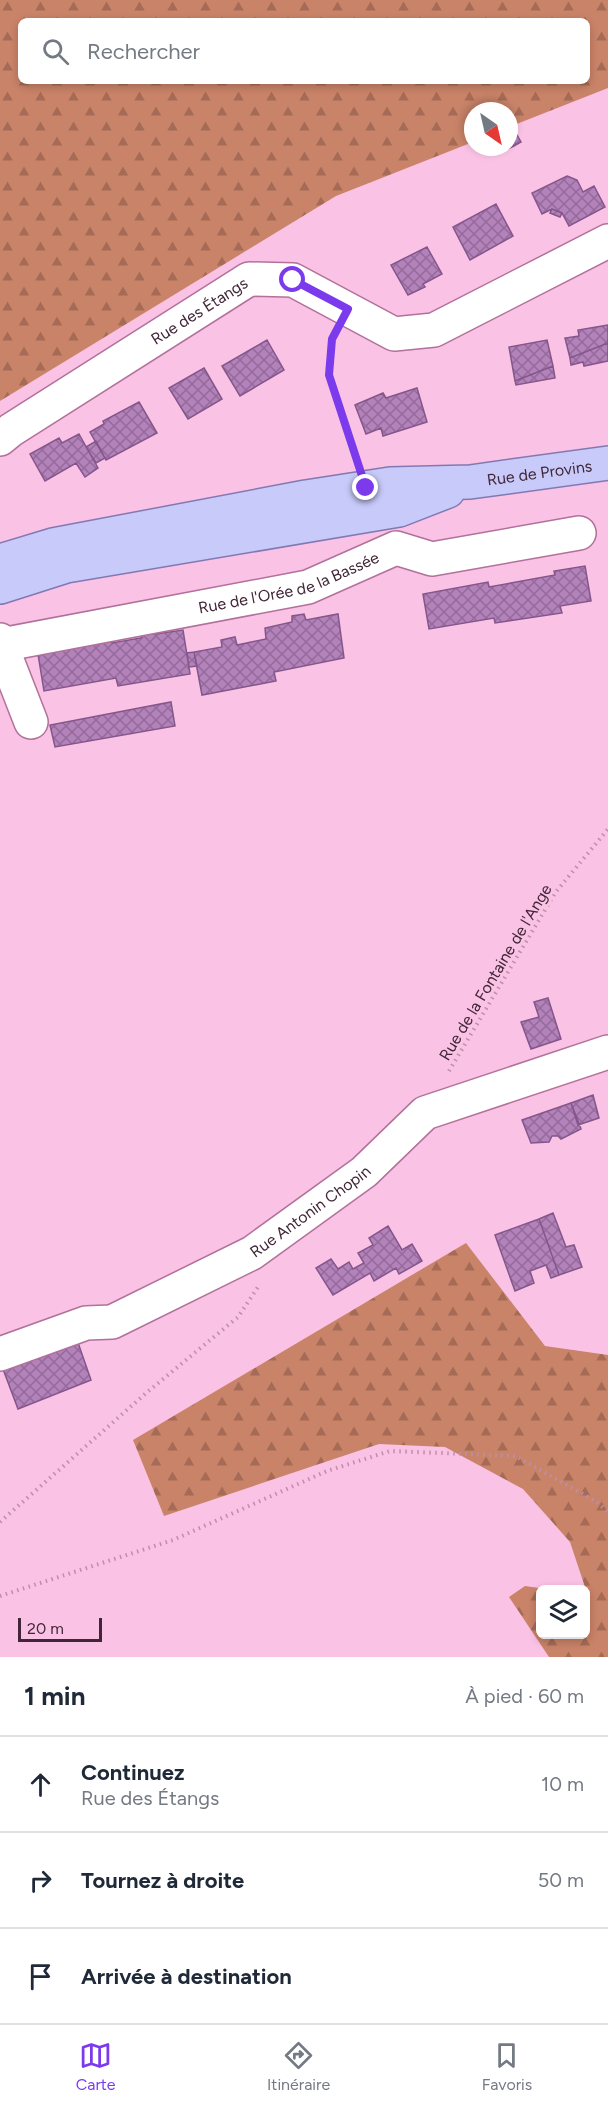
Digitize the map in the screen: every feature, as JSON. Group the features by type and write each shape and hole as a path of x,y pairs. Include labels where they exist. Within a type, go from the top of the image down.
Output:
{"main road":[{"name":"Rue de Provins","path":"470,482 608,463"},
{"path":"0,561 53,545 306,496 390,484 470,482"},
{"path":"0,587 66,566 399,510 470,482"}],"street":[{"name":"Rue des Étangs","path":"0,439 249,279 293,280 394,334 434,330 608,241"},
{"name":"Rue de l'Orée de la Bassée","path":"0,644 308,587 396,548 432,559 579,533"},
{"path":"0,644 31,722"},
{"name":"Rue Antonin Chopin","path":"0,1354 87,1323 112,1322 252,1253 364,1172 425,1113 608,1052"}],"path":[{"path":"348,309 332,339 329,375 366,488"},
{"name":"Rue de la Fontaine de l'Ange","path":"442,1107 446,1077 549,903 608,829"},
{"path":"0,1522 145,1394 238,1317 263,1279"},
{"path":"0,1596 173,1540 327,1471 390,1451 515,1456 597,1502 608,1512"}],"green space":[{"path":"0,0 608,0 608,88 518,123 518,102 464,102 464,146 336,196 0,401"},
{"path":"466,1243 545,1346 608,1355 608,1657 549,1657 537,1639 590,1639 590,1585 584,1585 570,1542 523,1489 445,1447 379,1444 164,1516 133,1440"},
{"path":"525,1586 536,1588 536,1638 509,1597"}],"building":[{"path":"567,176 577,180 583,192 594,186 605,207 569,226 562,213 552,209 542,214 532,193"},
{"path":"496,204 513,236 470,260 453,227"},
{"path":"552,209 562,213 560,217 550,213"},
{"path":"427,247 442,274 423,284 425,287 408,295 391,265"},
{"path":"608,325 608,343 570,358 565,338 579,336 578,330"},
{"path":"267,340 284,370 240,396 222,366"},
{"path":"547,340 553,366 515,381 509,347"},
{"path":"608,343 608,361 584,366 583,362 571,365 570,358"},
{"path":"553,366 555,378 516,385 515,381"},
{"path":"204,368 222,399 188,419 169,388"},
{"path":"417,388 427,422 383,436 381,428 366,434 355,405 383,393 386,398"},
{"path":"139,402 157,433 106,460 90,432 104,424 103,421"},
{"path":"79,434 98,468 85,477 76,463 45,481 30,454 59,438 62,443"},
{"path":"96,441 105,458 96,463 86,447"},
{"path":"585,566 591,601 560,606 562,613 495,623 494,618 429,629 423,594 488,582 489,587 555,575 554,571"},
{"path":"304,614 306,620 338,614 344,658 274,672 276,681 202,695 194,652 222,647 221,640 235,637 237,645 266,639 265,628 292,622 292,616"},
{"path":"155,630 156,634 183,630 190,674 118,686 116,678 44,691 37,648 110,635 112,643 141,638 140,631"},
{"path":"194,652 197,666 189,667 187,653"},
{"path":"171,702 175,726 55,747 50,725"},
{"path":"548,998 561,1039 531,1049 521,1022 539,1017 534,1002"},
{"path":"593,1095 599,1118 578,1125 571,1103"},
{"path":"571,1103 581,1129 561,1139 558,1136 552,1136 549,1142 531,1143 522,1120"},
{"path":"553,1213 566,1247 574,1245 582,1267 559,1275 539,1219"},
{"path":"539,1219 559,1275 551,1278 546,1265 530,1271 534,1283 515,1291 495,1235"},
{"path":"388,1226 402,1250 412,1244 422,1261 399,1274 396,1268 374,1281 370,1273 333,1295 316,1268 331,1259 338,1269 349,1262 353,1269 364,1263 358,1253 373,1245 369,1238"},
{"path":"75,1334 91,1380 18,1409 0,1361"}],"route":[{"path":"293,280 348,309 332,339 329,375 366,488"}]}
